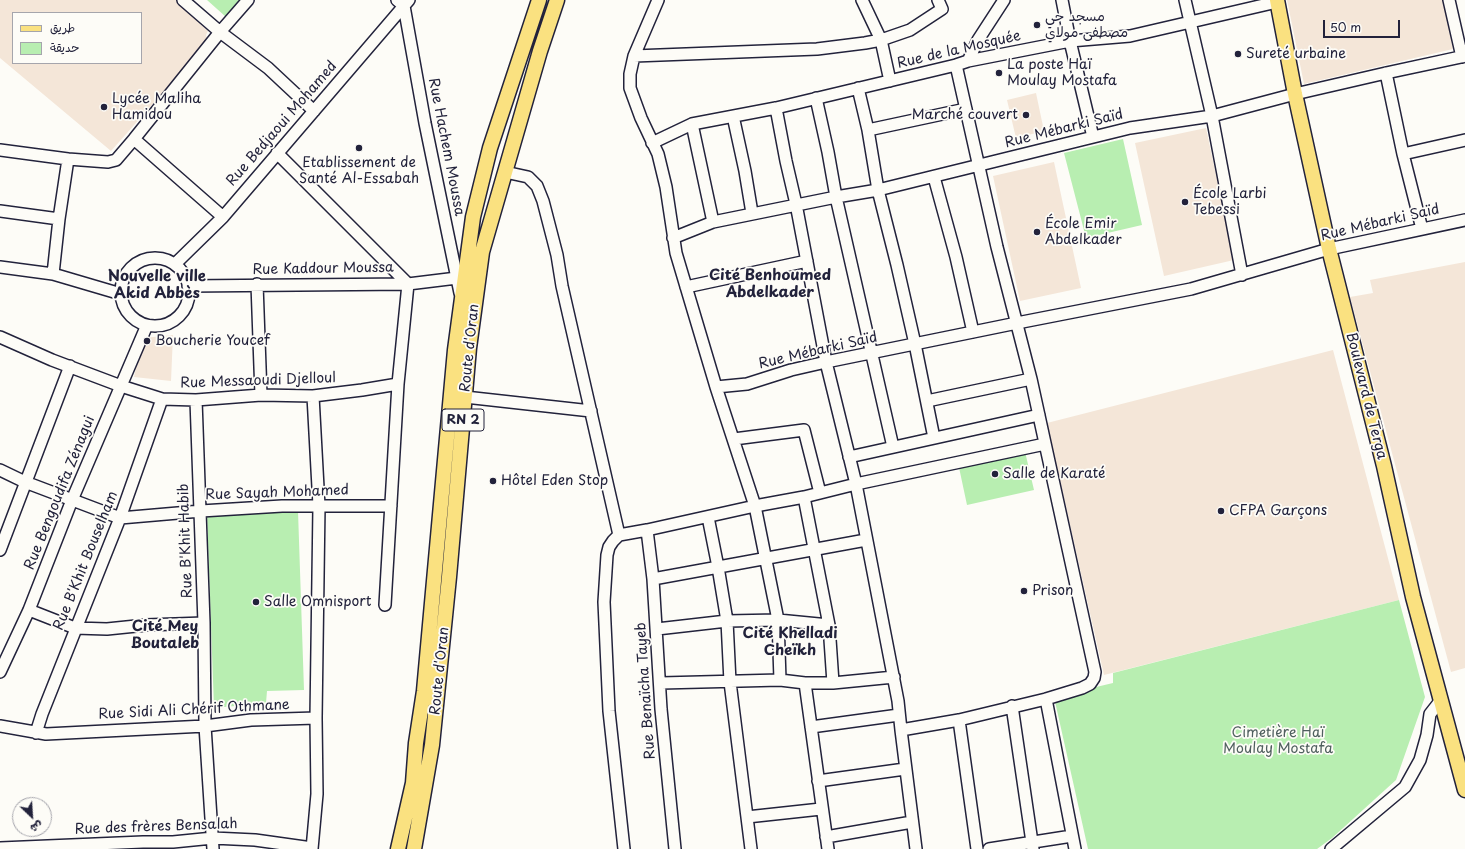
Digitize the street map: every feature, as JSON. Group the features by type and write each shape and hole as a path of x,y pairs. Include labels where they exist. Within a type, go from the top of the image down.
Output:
{"main road":[{"name":"Route d'Oran","path":"398,849 412,783 416,742 424,691 455,350 473,217 490,148 539,0"},
{"name":"Route d'Oran","path":"414,849 433,738 450,577 469,348 482,252 556,0"},
{"name":"Boulevard de Terga","path":"1277,1 1295,94 1329,249 1384,466 1413,597 1465,790"}],"street":[{"path":"183,0 220,32 268,68 314,111"},
{"path":"0,150 68,159 111,162 118,157 134,139 220,32 248,0"},
{"path":"658,0 634,56 630,74 630,88 641,118 658,154 666,187 673,238 686,288 716,387 755,506 778,620 780,680"},
{"path":"862,0 881,40 890,81"},
{"path":"634,56 817,48 866,43 881,40 910,30 942,9 938,0"},
{"path":"968,61 978,40 1004,0"},
{"path":"1062,0 1070,41 1093,137"},
{"path":"1185,0 1212,116 1242,275"},
{"path":"1449,0 1463,57"},
{"name":"Rue de la Mosquée","path":"652,143 692,124 776,108 968,61 1070,41 1130,36 1277,1"},
{"name":"Rue Hachem Moussa","path":"403,2 425,123 462,303"},
{"name":"Rue Bedjaoui Mohamed","path":"175,264 223,217 314,111 403,2"},
{"name":"Rue Mébarki Saïd","path":"673,238 713,222 752,213 878,190 1130,128 1212,116 1295,94 1463,57"},
{"path":"901,730 959,720 1046,699 1082,688 1090,684 1094,678 1095,672 1031,379 998,247 956,65"},
{"path":"1386,73 1403,154 1422,229"},
{"path":"858,88 868,130 878,190 898,265 934,438"},
{"path":"816,98 836,197 893,447"},
{"path":"776,108 826,362 856,484 894,677 916,849"},
{"path":"868,130 966,109"},
{"path":"733,116 745,171 752,213"},
{"path":"692,124 713,222"},
{"path":"134,139 223,217"},
{"path":"1403,154 1465,140"},
{"path":"277,153 408,284 398,384 385,605"},
{"path":"53,274 68,159"},
{"path":"505,172 528,177 537,186 543,201 550,226 562,286 592,411 619,535"},
{"path":"934,177 956,257 972,332"},
{"path":"0,211 59,219"},
{"name":"Rue Mébarki Saïd","path":"716,387 747,384 791,370 826,362 1191,289 1329,249 1465,220"},
{"path":"156,258 175,264 183,273 188,286 189,294 186,305 180,315 167,324 158,326 146,325 135,320 124,306 121,294 122,283 133,266 144,260 156,258"},
{"path":"686,288 807,261"},
{"path":"0,267 53,274 121,294"},
{"name":"Rue Kaddour Moussa","path":"188,286 257,284 408,284 457,278"},
{"path":"257,284 261,395"},
{"name":"Rue Bengoudifa Zénagui","path":"0,672 3,658 29,610 72,500 146,325"},
{"name":"Rue Messaoudi Djelloul","path":"0,337 121,386 162,399 196,400 261,395 313,396 398,384"},
{"path":"0,550 70,366"},
{"path":"927,401 1031,379"},
{"path":"312,848 317,794 316,718 318,506 313,396"},
{"path":"465,397 592,411"},
{"name":"Rue B'Khit Bouselham","path":"36,733 75,628 120,518 162,399"},
{"name":"Rue B'Khit Habib","path":"196,400 204,623 205,726 213,844"},
{"path":"849,457 1039,415"},
{"path":"734,439 804,430 820,493"},
{"path":"624,849 609,711 604,602 609,547 619,535 804,497 856,484 1045,444"},
{"name":"Rue Sayah Mohamed","path":"0,470 25,482 120,518 282,506 391,506"},
{"path":"804,497 829,625 833,683"},
{"path":"708,517 727,621 730,682 751,849"},
{"name":"Rue Benaïcha Tayeb","path":"646,530 653,579 661,709 675,849"},
{"path":"653,579 866,540"},
{"path":"29,610 75,628 107,629 146,624 204,623"},
{"path":"657,630 727,621 778,620 829,625"},
{"path":"660,683 780,680 805,683 833,683 894,677"},
{"path":"805,683 821,809 828,849"},
{"path":"1046,699 1075,849"},
{"path":"1331,849 1405,787 1420,760 1427,735 1430,714 1441,700"},
{"path":"1012,706 1032,846"},
{"path":"811,727 899,715"},
{"name":"Rue Sidi Ali Chérif Othmane","path":"0,726 46,734 205,726 252,720 316,718"},
{"path":"959,720 977,849"},
{"path":"818,781 905,769"},
{"path":"747,817 821,809"},
{"path":"826,837 912,822"},
{"path":"989,849 1032,846 1072,836"},
{"name":"Rue des frères Bensalah","path":"0,848 142,845 173,842 213,844 255,840 312,848"}],"shaded area":[{"name":"Lycée Maliha Hamidou","path":"0,0 179,0 203,20 200,24 208,31 206,35 208,42 111,151 0,58"},
{"path":"1287,0 1443,0 1453,49 1304,84"},
{"name":"Marché couvert","path":"1036,93 1044,131 1016,138 1007,100"},
{"name":"École Larbi Tebessi","path":"1206,128 1234,260 1164,276 1135,143"},
{"name":"École Emir Abdelkader","path":"1054,162 1081,288 1020,301 993,176"},
{"path":"1465,262 1465,668 1451,672 1350,297 1373,293 1370,280"},
{"path":"173,335 171,381 134,377 143,338"},
{"name":"CFPA Garçons","path":"1333,350 1399,600 1104,675 1047,423"}],"green space":[{"path":"207,0 239,0 226,17"},
{"path":"1123,139 1142,225 1086,238 1064,153"},
{"name":"Salle de Karaté","path":"1023,443 1034,490 967,505 957,458"},
{"name":"Salle Omnisport","path":"298,511 304,690 267,691 266,703 214,708 207,514"},
{"name":"Cimetière Haï Moulay Mostafa","path":"1399,600 1425,697 1396,780 1332,838 1317,849 1088,849 1054,697 1113,683 1113,673"}],"place":[{"name":"مسجد حي مصطفى مولاي","path":"1037,25"},
{"name":"Sureté urbaine","path":"1238,54"},
{"name":"La poste Haï Moulay Mostafa","path":"999,73"},
{"name":"Lycée Maliha Hamidou","path":"104,107"},
{"name":"Marché couvert","path":"1026,115"},
{"name":"Etablissement de Santé Al-Essabah","path":"359,148"},
{"name":"École Larbi Tebessi","path":"1185,202"},
{"name":"École Emir Abdelkader","path":"1037,232"},
{"name":"Boucherie Youcef","path":"147,341"},
{"name":"Salle de Karaté","path":"995,474"},
{"name":"Hôtel Eden Stop","path":"493,481"},
{"name":"CFPA Garçons","path":"1221,511"},
{"name":"Prison","path":"1024,591"},
{"name":"Salle Omnisport","path":"256,602"}],"district":[{"name":"Cité Benhoumed Abdelkader","path":"770,284"},
{"name":"Nouvelle ville Akid Abbès","path":"157,286"},
{"name":"Cité Mey Boutaleb","path":"165,636"},
{"name":"Cité Khelladi Cheïkh","path":"790,642"}]}
